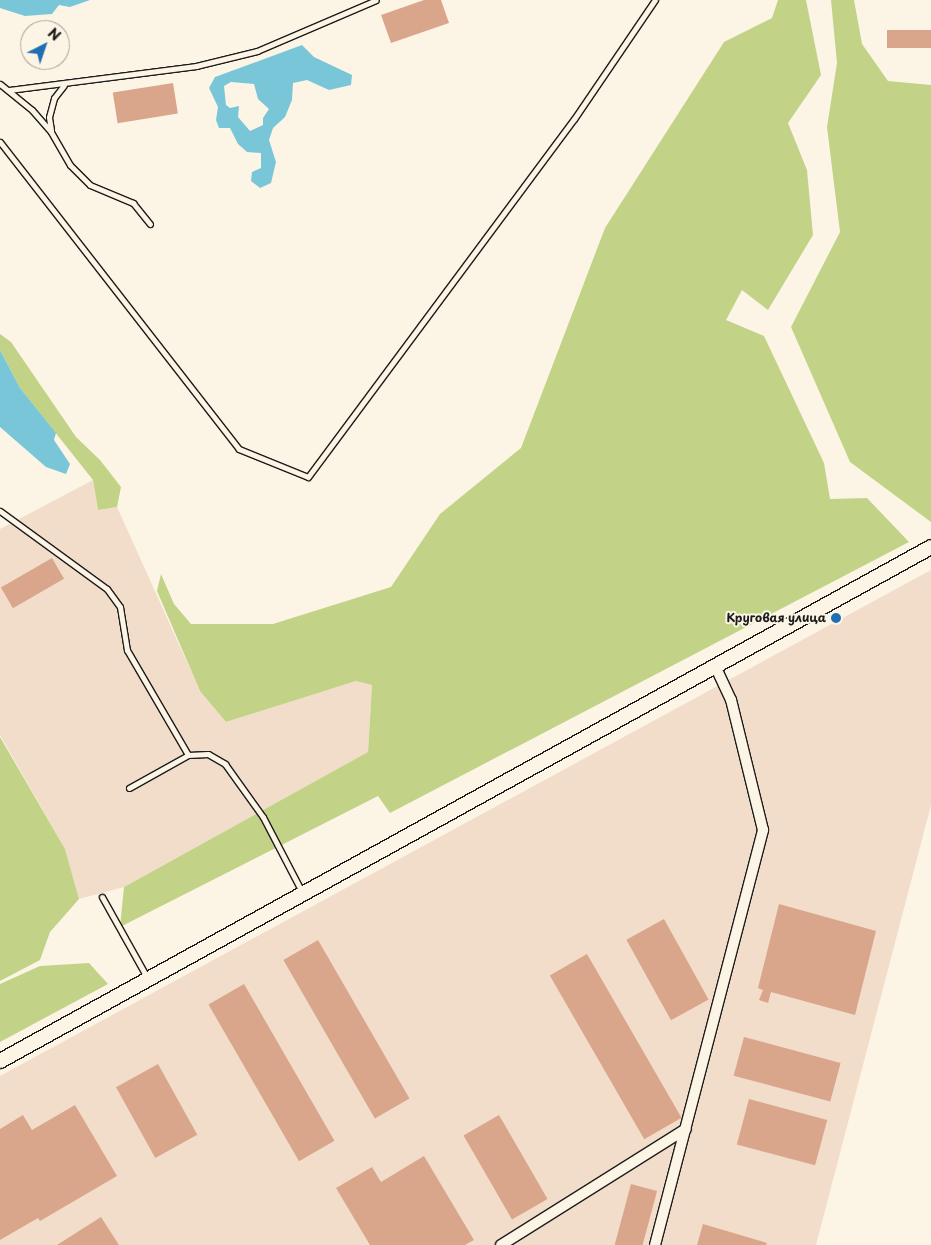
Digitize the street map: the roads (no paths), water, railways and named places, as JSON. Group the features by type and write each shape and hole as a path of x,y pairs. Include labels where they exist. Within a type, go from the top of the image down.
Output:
{"main road":[{"path":"0,1061 148,980 302,892 931,547"}],"street":[{"path":"655,1245 763,830 730,700 715,664"},
{"path":"501,1245 686,1128"}],"lane":[{"path":"9,90 64,85 196,66 257,51 376,0"},
{"path":"0,142 240,449 308,477 574,119 655,0"},
{"path":"0,84 32,110 51,132 70,165 90,185 133,203 150,224"},
{"path":"51,132 49,117 54,98 64,85"},
{"path":"0,511 107,589 120,607 127,650 188,755"},
{"path":"129,788 188,755 208,754 224,764 263,816 302,892"},
{"path":"102,897 148,980"}],"water":[{"path":"0,0 90,0 70,7 59,5 52,14 25,16 0,8"},
{"path":"302,45 314,57 352,75 351,85 329,90 307,80 293,83 292,100 285,117 273,128 269,140 276,162 271,183 260,188 251,181 252,172 261,168 261,153 247,152 238,144 230,128 219,128 216,120 218,107 209,88 215,77","holes":["231,82 254,84 258,99 269,109 263,118 263,125 250,131 238,117 239,106 230,108 226,105 224,86"]},
{"path":"0,350 20,388 56,433 54,440 70,464 66,474 46,467 0,427"}],"place":[{"name":"Круговая улица","path":"836,618"}]}
